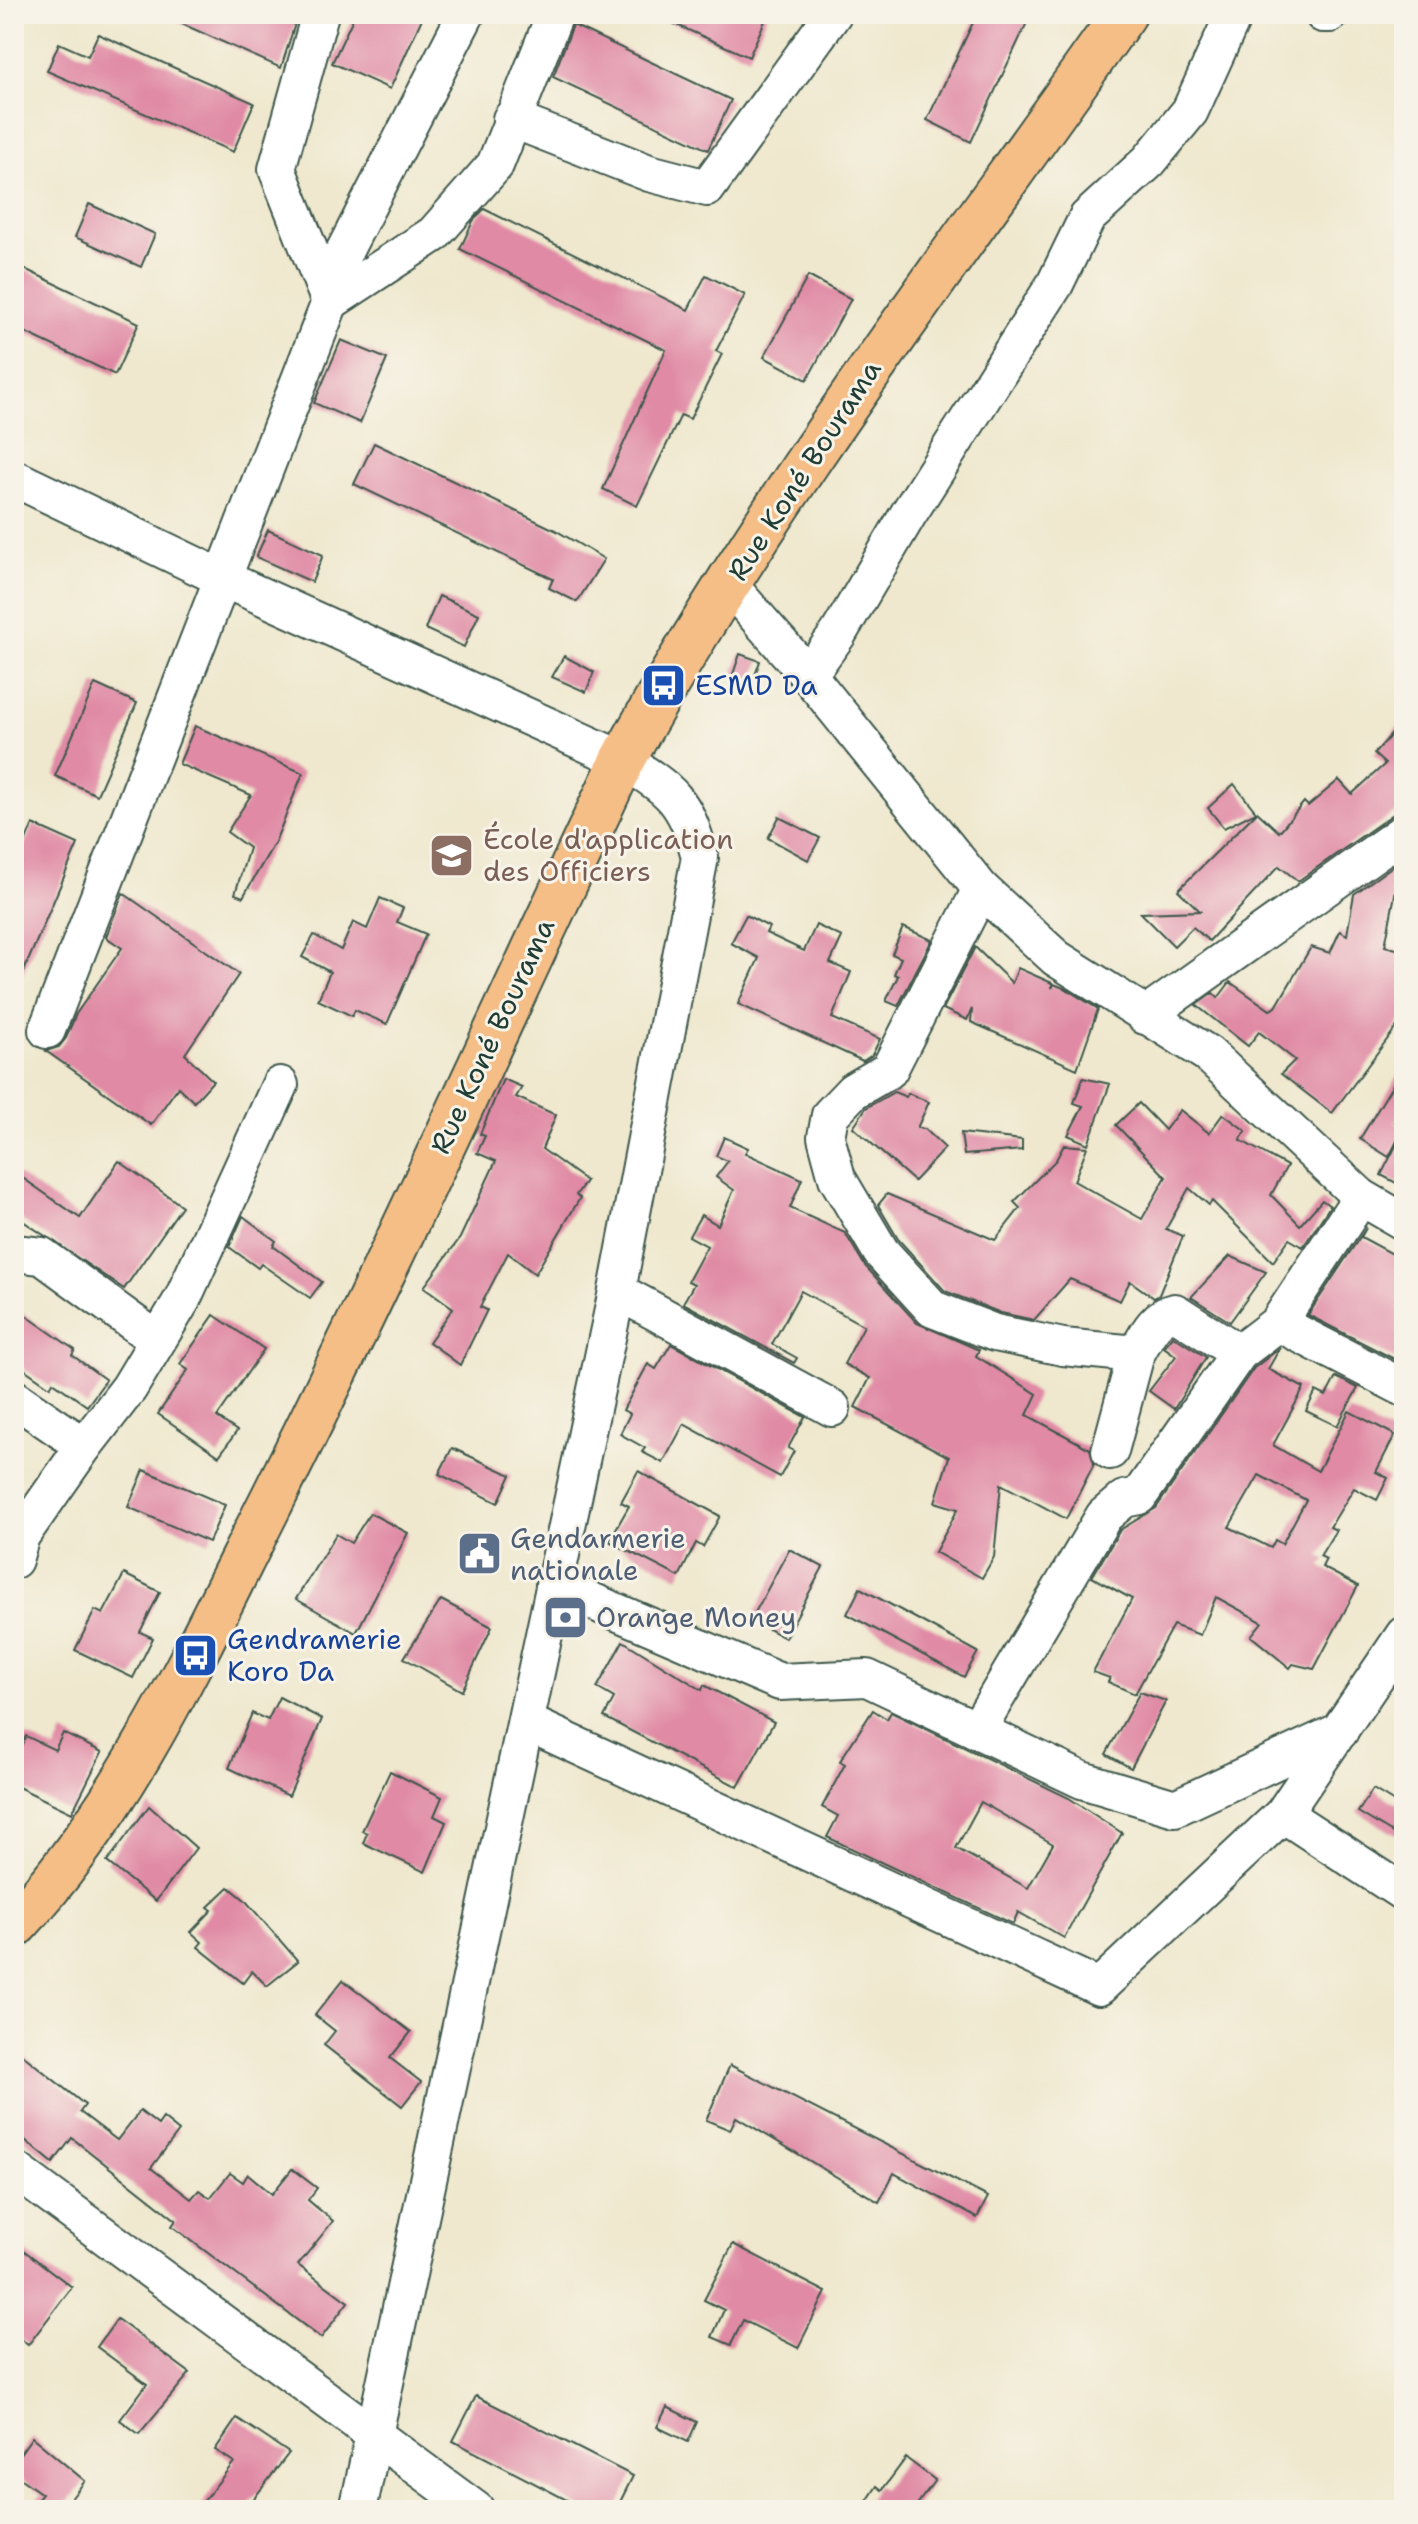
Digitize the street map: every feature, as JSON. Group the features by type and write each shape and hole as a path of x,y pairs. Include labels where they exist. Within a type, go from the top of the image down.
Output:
{"highway":[{"name":"Rue Koné Bourama","path":"14,1926 77,1848 113,1797 175,1691 297,1451 623,760 671,672 883,349 1124,14"}],"street":[{"path":"320,14 277,169 330,302"},
{"path":"47,1030 330,302 332,275 466,14"},
{"path":"330,302 434,234 495,165 555,14"},
{"path":"511,119 649,173 707,188 833,14"},
{"path":"808,675 838,634 909,513 1055,284 1087,218 1149,161 1190,111 1234,14"},
{"path":"1323,14 1330,14"},
{"path":"14,478 224,579 623,760 668,788 690,820 700,857 617,1291 358,2510"},
{"path":"728,584 808,675 981,889 1056,958 1208,1054 1361,1197 1402,1216"},
{"path":"1145,1016 1404,832"},
{"path":"981,889 889,1070 853,1091 830,1115 826,1137 837,1178 881,1252 933,1309 995,1333 1063,1347 1136,1354"},
{"path":"14,1560 21,1536 129,1388 182,1300 280,1085"},
{"path":"977,1730 1104,1516 1124,1499 1139,1496 1239,1353 1278,1323 1361,1197"},
{"path":"14,1253 42,1256 157,1340"},
{"path":"617,1291 832,1408"},
{"path":"1110,1451 1136,1354 1156,1321 1165,1314 1175,1312 1239,1353"},
{"path":"1278,1323 1404,1388"},
{"path":"14,1398 84,1446"},
{"path":"554,1585 780,1682 867,1678 1082,1780 1175,1808 1341,1730"},
{"path":"526,1722 1099,1987 1283,1814 1401,1650"},
{"path":"1283,1814 1404,1893"},
{"path":"14,2169 476,2510"}],"building":[{"path":"160,14 298,14 281,68"},
{"path":"355,14 424,14 390,89 332,63"},
{"path":"652,14 768,14 749,57"},
{"path":"977,14 1031,14 971,142 927,120"},
{"path":"573,25 731,100 708,150 553,77"},
{"path":"98,34 254,103 233,152 47,71 59,43 88,56"},
{"path":"89,204 155,234 141,267 75,237"},
{"path":"484,209 688,310 706,275 745,295 716,351 722,354 690,419 681,415 637,506 603,489 666,350 460,249 473,221"},
{"path":"14,264 139,323 115,375 14,327"},
{"path":"808,276 851,299 807,380 764,357"},
{"path":"341,340 387,359 360,423 314,403"},
{"path":"374,443 555,530 604,559 577,602 549,588 553,579 354,484"},
{"path":"268,530 323,555 312,582 256,557"},
{"path":"439,596 479,614 464,647 425,629"},
{"path":"740,654 760,661 752,684 732,677"},
{"path":"564,656 594,672 586,692 552,677"},
{"path":"95,684 137,703 97,795 55,776"},
{"path":"1404,720 1404,811 1392,815 1298,881 1279,866 1209,941 1193,927 1174,946 1141,913 1200,911 1178,890 1257,812 1279,832 1304,802 1308,806 1339,780 1352,794 1385,764 1374,754"},
{"path":"195,726 303,773 275,842 243,897 235,894 249,848 227,832 251,795 179,764"},
{"path":"1234,784 1256,812 1224,828 1208,808"},
{"path":"779,817 820,838 808,860 768,838"},
{"path":"33,824 78,844 14,994 14,868"},
{"path":"1397,863 1404,870 1404,881 1396,889 1385,946 1404,951 1404,1017 1332,1113 1281,1074 1295,1060 1259,1032 1248,1046 1196,1005 1213,993 1218,998 1230,982 1270,1010 1276,1007 1311,947 1330,953 1340,931 1347,935 1354,894"},
{"path":"123,893 239,974 185,1054 213,1081 194,1102 178,1087 151,1125 46,1051 59,1047 66,1038 76,1014 122,948 106,937"},
{"path":"380,898 403,908 397,922 426,934 387,1024 355,1010 352,1016 318,1000 330,972 302,957 314,935 341,950 353,922 367,929"},
{"path":"746,915 769,927 766,933 804,951 816,925 842,937 830,963 851,972 832,1018 880,1039 872,1055 863,1061 738,1004 759,958 731,943"},
{"path":"903,927 932,940 898,1006 886,1001 898,976 894,974 901,958 892,954"},
{"path":"975,947 1012,983 1018,968 1052,983 1052,988 1054,984 1066,989 1098,1009 1077,1069 971,1022 972,1009 967,1020 943,1009"},
{"path":"1404,1066 1404,1108 1395,1122 1404,1127 1389,1157 1360,1139"},
{"path":"1083,1078 1110,1084 1088,1144 1068,1135 1083,1106 1074,1103"},
{"path":"503,1079 522,1087 516,1097 556,1115 542,1149 586,1181 576,1195 580,1198 535,1274 508,1253 480,1307 487,1310 460,1365 429,1342 453,1308 424,1287 460,1238 496,1161 477,1153 485,1136 480,1134"},
{"path":"894,1092 906,1097 908,1093 929,1102 917,1128 925,1129 945,1148 914,1181 853,1127 866,1108"},
{"path":"1139,1103 1165,1130 1180,1110 1209,1133 1223,1114 1246,1131 1240,1140 1287,1166 1271,1195 1300,1225 1322,1200 1330,1206 1303,1247 1289,1239 1273,1262 1212,1201 1209,1205 1189,1188 1166,1229 1183,1236 1159,1295 1154,1298 1130,1281 1120,1301 1070,1279 1034,1320 1001,1313 945,1291 898,1239 878,1205 887,1194 995,1240 1020,1208 1014,1202 1056,1160 1064,1145 1087,1147 1074,1181 1142,1219 1166,1177 1116,1125"},
{"path":"1404,1130 1404,1173 1398,1184 1381,1175"},
{"path":"961,1133 1022,1140 1022,1150 964,1155"},
{"path":"724,1137 748,1148 745,1153 802,1179 790,1208 845,1233 865,1266 917,1323 979,1350 976,1356 1037,1394 1027,1415 1090,1449 1094,1464 1066,1519 1001,1484 994,1557 982,1578 935,1552 958,1509 935,1502 949,1457 855,1407 870,1378 844,1364 864,1326 801,1291 772,1344 797,1358 794,1363 683,1303 694,1284 688,1281 707,1246 689,1236 701,1215 718,1225 734,1190 716,1177 728,1161 716,1156"},
{"path":"119,1161 182,1206 124,1289 14,1215 14,1172 80,1218"},
{"path":"243,1216 276,1241 273,1246 322,1282 310,1298 261,1264 258,1268 229,1247"},
{"path":"1366,1228 1361,1237 1404,1260 1404,1364 1308,1315"},
{"path":"1230,1256 1266,1272 1230,1322 1191,1297"},
{"path":"14,1307 75,1350 72,1355 106,1380 87,1406 53,1382 50,1387 14,1362"},
{"path":"214,1315 264,1349 217,1417 237,1431 219,1456 158,1414 188,1370 180,1364"},
{"path":"1173,1336 1206,1357 1174,1409 1149,1391 1176,1356 1164,1347"},
{"path":"671,1344 805,1417 788,1448 794,1451 780,1477 684,1424 663,1463 642,1452 645,1448 620,1434 630,1414 623,1410 648,1364 656,1369"},
{"path":"1280,1348 1268,1369 1304,1388 1273,1445 1318,1471 1349,1411 1395,1435 1376,1472 1388,1478 1377,1500 1354,1488 1330,1527 1336,1530 1320,1556 1326,1559 1322,1567 1358,1586 1314,1669 1293,1664 1290,1668 1251,1636 1262,1622 1216,1597 1200,1635 1173,1625 1135,1694 1108,1682 1110,1678 1093,1672 1132,1599 1092,1577 1120,1530 1156,1508 1254,1368","holes":["1259,1475 1306,1500 1282,1544 1275,1540 1271,1548 1229,1527"]},
{"path":"1336,1377 1358,1388 1337,1426 1306,1411 1316,1391 1326,1396"},
{"path":"452,1448 511,1475 498,1503 439,1474"},
{"path":"144,1470 225,1505 209,1542 128,1507"},
{"path":"638,1471 720,1516 703,1547 696,1543 679,1577 609,1541 629,1506 621,1502"},
{"path":"370,1513 408,1533 356,1633 296,1599 336,1534 351,1543"},
{"path":"789,1549 823,1567 785,1638 751,1620"},
{"path":"124,1574 160,1592 140,1632 153,1638 133,1678 75,1650 95,1610 103,1614"},
{"path":"860,1588 978,1652 964,1677 847,1614"},
{"path":"441,1600 492,1627 462,1691 404,1658"},
{"path":"623,1641 702,1690 704,1685 774,1722 738,1787 604,1717 614,1698 597,1688"},
{"path":"1140,1692 1166,1701 1131,1768 1106,1754"},
{"path":"279,1697 322,1719 289,1796 229,1768 252,1713 268,1720"},
{"path":"873,1710 887,1719 891,1712 1069,1798 1122,1833 1064,1938 1018,1912 1013,1924 827,1837 838,1816 822,1807 845,1764 840,1761","holes":["981,1802 1053,1844 1028,1888 956,1848"]},
{"path":"63,1733 102,1752 72,1813 14,1785 14,1760 26,1736 55,1750"},
{"path":"390,1771 442,1797 434,1816 446,1822 425,1872 363,1843 367,1833 362,1831"},
{"path":"1373,1789 1404,1808 1404,1840 1358,1812"},
{"path":"149,1806 196,1848 156,1901 107,1862"},
{"path":"229,1887 245,1900 298,1961 267,1986 252,1971 243,1983 198,1947 202,1942 191,1932 212,1910 208,1907"},
{"path":"343,1980 411,2032 390,2058 421,2082 402,2106 324,2045 335,2031 315,2015"},
{"path":"14,2048 85,2105 80,2112 117,2140 140,2111 158,2125 163,2118 179,2131 151,2168 191,2199 199,2190 210,2198 230,2173 243,2182 248,2174 272,2194 292,2169 317,2188 308,2200 333,2221 298,2265 348,2302 321,2338 172,2226 176,2220 72,2138 53,2163 14,2131 14,2114 23,2102 14,2094"},
{"path":"730,2065 988,2197 977,2218 894,2173 879,2202 736,2117 730,2130 706,2120"},
{"path":"14,2243 72,2287 28,2345 14,2334"},
{"path":"733,2244 826,2292 798,2348 743,2320 731,2345 712,2337 724,2310 704,2300"},
{"path":"117,2319 190,2373 139,2434 120,2420 147,2384 97,2347"},
{"path":"476,2396 633,2476 616,2510 586,2510 453,2441"},
{"path":"667,2407 697,2422 688,2442 657,2427"},
{"path":"237,2418 289,2453 245,2510 197,2510 234,2462 215,2450"},
{"path":"32,2437 85,2481 62,2510 29,2510 42,2494 14,2474 14,2462"},
{"path":"906,2458 935,2480 913,2510 861,2510 877,2486 882,2490"}],"place":[{"name":"ESMD Da","path":"664,685"},
{"name":"École d'application des Officiers","path":"452,855"},
{"name":"Gendarmerie nationale","path":"479,1554"},
{"name":"Orange Money","path":"565,1617"},
{"name":"Gendramerie Koro Da","path":"196,1655"}]}
